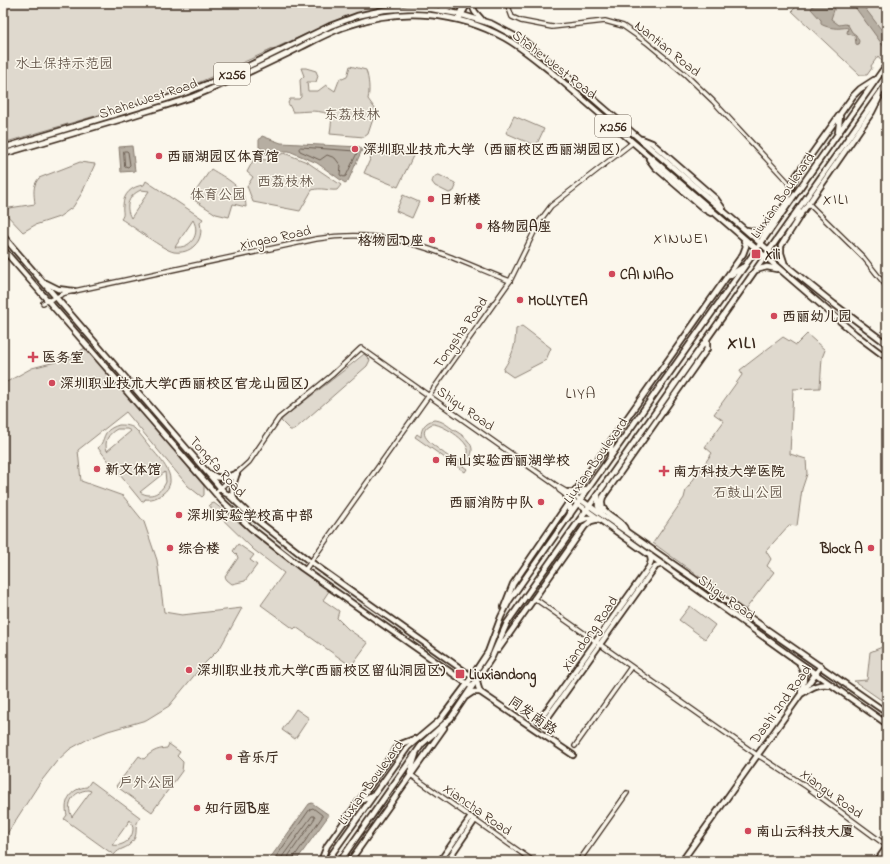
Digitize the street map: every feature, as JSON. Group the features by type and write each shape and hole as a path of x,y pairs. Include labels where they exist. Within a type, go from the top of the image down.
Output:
{"main road":[{"path":"440,10 459,3"},
{"path":"461,14 464,3"},
{"path":"458,19 468,3"},
{"path":"471,3 475,12 484,21"},
{"name":"Shahe West Road","path":"3,148 182,94 232,74 330,26 353,18 394,9 420,8 461,14 484,21 524,41 568,77 788,267 887,344"},
{"name":"Shahe West Road","path":"3,154 196,95 241,76 333,32 359,22 384,16 411,14 432,15 458,19 489,30 520,48 549,70 645,153 655,167 704,209 719,217 743,239"},
{"name":"Liuxian Boulevard","path":"327,861 408,747 444,716 467,684 490,649 501,617 509,601 887,64"},
{"path":"761,244 763,236 786,203 793,182 840,114 857,92 877,77"},
{"name":"Liuxian Boulevard","path":"340,861 420,746 451,718 489,662 504,628 887,83"},
{"path":"788,267 782,258 780,246 803,210 872,112 882,89"},
{"path":"838,135 840,114"},
{"path":"790,221 803,210"},
{"path":"743,228 756,232 768,228"},
{"name":"Tongfa Road","path":"3,236 221,488 235,502 311,562 477,679"},
{"path":"743,239 855,334 887,358"},
{"path":"568,494 577,489 744,252 746,246 743,239"},
{"name":"Tongfa Road","path":"3,249 215,493 244,523 305,570 472,688"},
{"path":"726,278 745,266"},
{"path":"753,273 764,267 780,270"},
{"path":"38,277 53,287 74,292"},
{"path":"626,532 625,526 606,512 602,504 603,497 707,349 707,339"},
{"path":"610,459 613,439"},
{"path":"612,475 625,465"},
{"path":"204,467 216,477 220,478 225,478 238,473"},
{"path":"235,502 233,497 233,487 238,473"},
{"path":"568,494 582,492 590,487"},
{"path":"600,492 598,504 604,516"},
{"path":"568,494 571,509 568,518"},
{"path":"501,617 511,587 569,502"},
{"name":"Shigu Road","path":"580,502 604,516 887,713"},
{"name":"Shigu Road","path":"588,508 599,520 887,724"},
{"path":"576,525 585,518 594,518 599,520"},
{"path":"489,662 585,526 591,521 599,520"},
{"path":"536,551 554,538"},
{"path":"553,572 562,545"},
{"name":"Xiandong Road","path":"598,643 649,567 651,561 650,555"},
{"name":"Xiandong Road","path":"541,723 652,570 656,566 663,564"},
{"path":"796,660 804,673 804,681 800,695"},
{"name":"Dashi 2nd Road","path":"682,861 821,666"},
{"path":"465,697 473,692 480,692 477,679"},
{"path":"800,695 817,685 824,684 834,687"},
{"name":"同发南路","path":"480,692 572,756"},
{"path":"350,861 451,718"},
{"path":"320,861 327,846 396,749 401,744 418,737"},
{"path":"406,782 420,746"},
{"path":"357,804 376,792"},
{"path":"440,861 473,819"},
{"path":"447,861 473,819"},
{"path":"877,861 887,847"},
{"path":"883,861 887,856"}],"street":[{"name":"Nantian Road","path":"507,3 512,17 521,21 552,27 605,21 623,26 646,42 708,96 791,187"},
{"name":"Tongsha Road","path":"305,570 510,281 539,222 548,209 632,143"},
{"path":"787,181 793,182"},
{"path":"808,203 864,258 887,287"},
{"name":"Xingao Road","path":"43,303 65,293 316,239 354,235 383,237 412,243 510,281"},
{"name":"Shigu Road","path":"238,473 254,456 280,418 332,375 361,348 580,502"},
{"path":"215,493 238,473"},
{"name":"Xiangu Road","path":"534,598 757,755 764,758 807,787 887,847"},
{"path":"575,746 631,667"},
{"name":"Xiancha Road","path":"410,775 533,861"},
{"path":"579,861 627,793"}],"green space":[{"name":"水土保持示范园","path":"3,3 380,3 379,9 346,16 180,91 3,143"},
{"path":"800,3 881,3 887,11 887,67 878,56 867,75 860,75 792,11"},
{"name":"东荔枝林","path":"350,66 366,70 369,89 368,99 376,110 368,134 364,137 330,134 332,117 328,114 318,111 293,112 288,103 290,99 299,99 301,97 300,80 304,76 301,68 316,71 318,76 316,82 307,82 308,91 318,91 326,85 335,91 340,78 342,79 347,77"},
{"path":"514,116 544,129 536,146 506,133"},
{"path":"376,146 413,156 398,187 364,173"},
{"name":"西荔枝林","path":"284,153 307,162 341,185 337,190 312,190 300,211 253,202 247,186 253,177 247,172 254,159 267,160"},
{"path":"80,162 95,164 82,193 73,207 59,217 35,225 23,232 3,211 3,209 35,204 34,187 39,178"},
{"name":"体育公园","path":"211,169 239,189 245,200 246,207 233,204 229,217 216,214 191,198"},
{"path":"439,175 455,183 456,186 454,191 449,193 435,186 432,181 435,176"},
{"path":"146,181 203,219 200,223 200,238 192,248 180,252 169,250 121,219 123,214 123,202 126,194 136,187 144,185","holes":["141,190 149,191 131,218 128,209 129,201 133,195","193,220 196,230 193,240 186,246 175,247"]},
{"path":"403,195 419,202 412,218 396,211"},
{"path":"522,326 551,348 546,360 513,377 503,370 513,351 516,329"},
{"name":"石鼓山公园","path":"807,334 825,350 822,358 820,388 793,389 790,454 806,459 807,474 802,489 797,526 789,525 766,551 771,559 767,566 774,572 745,610 653,543 684,498 686,490 712,453 705,447 724,421 714,414 742,375 740,370 783,337 796,345"},
{"path":"86,348 204,486 204,495 202,497 188,486 126,412 78,450 81,481 123,496 144,522 157,560 164,612 182,615 242,608 220,648 202,666 169,706 146,720 108,731 88,739 70,749 57,761 39,784 3,840 3,384 32,368 71,358"},
{"path":"364,354 370,360 367,366 294,430 290,430 281,421 283,418"},
{"path":"434,420 442,422 462,435 471,445 471,455 467,461 460,464 467,469 465,472 415,437 417,434 421,437 424,426 428,422","holes":["432,424 437,425 459,437 468,449 467,455 460,460 454,459 429,442 426,438 425,431 427,427"]},
{"path":"123,425 134,428 163,463 170,476 170,482 168,488 156,498 145,499 142,502 98,448 101,445 106,433 113,427","holes":["117,429 127,429 131,431 107,451 106,441 111,433","165,472 166,482 158,492 152,495 140,492"]},
{"path":"214,503 329,591 323,600 339,611 337,618 348,629 368,643 351,666 296,627 294,629 261,605 284,573 254,550 212,509 209,505"},
{"path":"238,544 254,555 250,560 257,565 245,581 232,584 225,577 238,558 233,551"},
{"path":"690,606 715,625 705,639 679,620"},
{"path":"887,645 887,704 854,681 867,680 870,652"},
{"path":"296,709 309,718 295,739 282,730"},
{"name":"户外公园","path":"169,744 180,752 177,756 183,762 182,771 152,812 116,786 139,756 144,759 154,751 167,748"},
{"path":"91,781 141,818 137,823 136,835 130,845 118,851 114,855 64,819 67,815 66,804 70,796 73,792 87,787","holes":["88,790 91,791 72,817 69,807 72,799 78,793","130,820 133,830 130,838 122,844 112,845"]}],"water":[{"path":"815,3 832,3 835,7 831,19 839,25 848,25 859,41 858,45 856,44 855,36 847,33 848,28 834,28 821,24 821,20 811,9"},
{"path":"852,3 861,3 887,37 887,51"},
{"path":"262,136 281,143 360,147 362,150 348,181 345,183 317,163 289,151 282,151 271,155 261,154 262,149 259,147 259,140"},
{"path":"132,146 135,171 121,172 119,147"},
{"path":"312,803 329,815 296,861 268,861 309,804"}],"place":[{"name":"深圳职业技术大学（西丽校区西丽湖园区）","path":"355,149"},
{"name":"西丽湖园区体育馆","path":"159,156"},
{"name":"日新楼","path":"431,199"},
{"name":"格物园A座","path":"479,226"},
{"name":"格物园D座","path":"432,240"},
{"name":"Xili","path":"756,254"},
{"name":"CAI NIAO","path":"612,274"},
{"name":"MOLLYTEA","path":"520,300"},
{"name":"西丽幼儿园","path":"774,316"},
{"name":"医务室","path":"33,357"},
{"name":"深圳职业技术大学(西丽校区官龙山园区)","path":"52,383"},
{"name":"南山实验西丽湖学校","path":"436,460"},
{"name":"新文体馆","path":"97,469"},
{"name":"南方科技大学医院","path":"664,471"},
{"name":"西丽消防中队","path":"541,502"},
{"name":"深圳实验学校高中部","path":"179,515"},
{"name":"综合楼","path":"170,548"},
{"name":"Block A","path":"871,548"},
{"name":"深圳职业技术大学(西丽校区留仙洞园区)","path":"189,670"},
{"name":"Liuxiandong","path":"460,674"},
{"name":"音乐厅","path":"229,757"},
{"name":"知行园B座","path":"197,808"},
{"name":"南山云科技大厦","path":"748,831"}],"district":[{"name":"XILI","path":"836,198"},
{"name":"XINWEI","path":"681,237"},
{"name":"XILI","path":"742,342"},
{"name":"LIYA","path":"581,392"}]}
